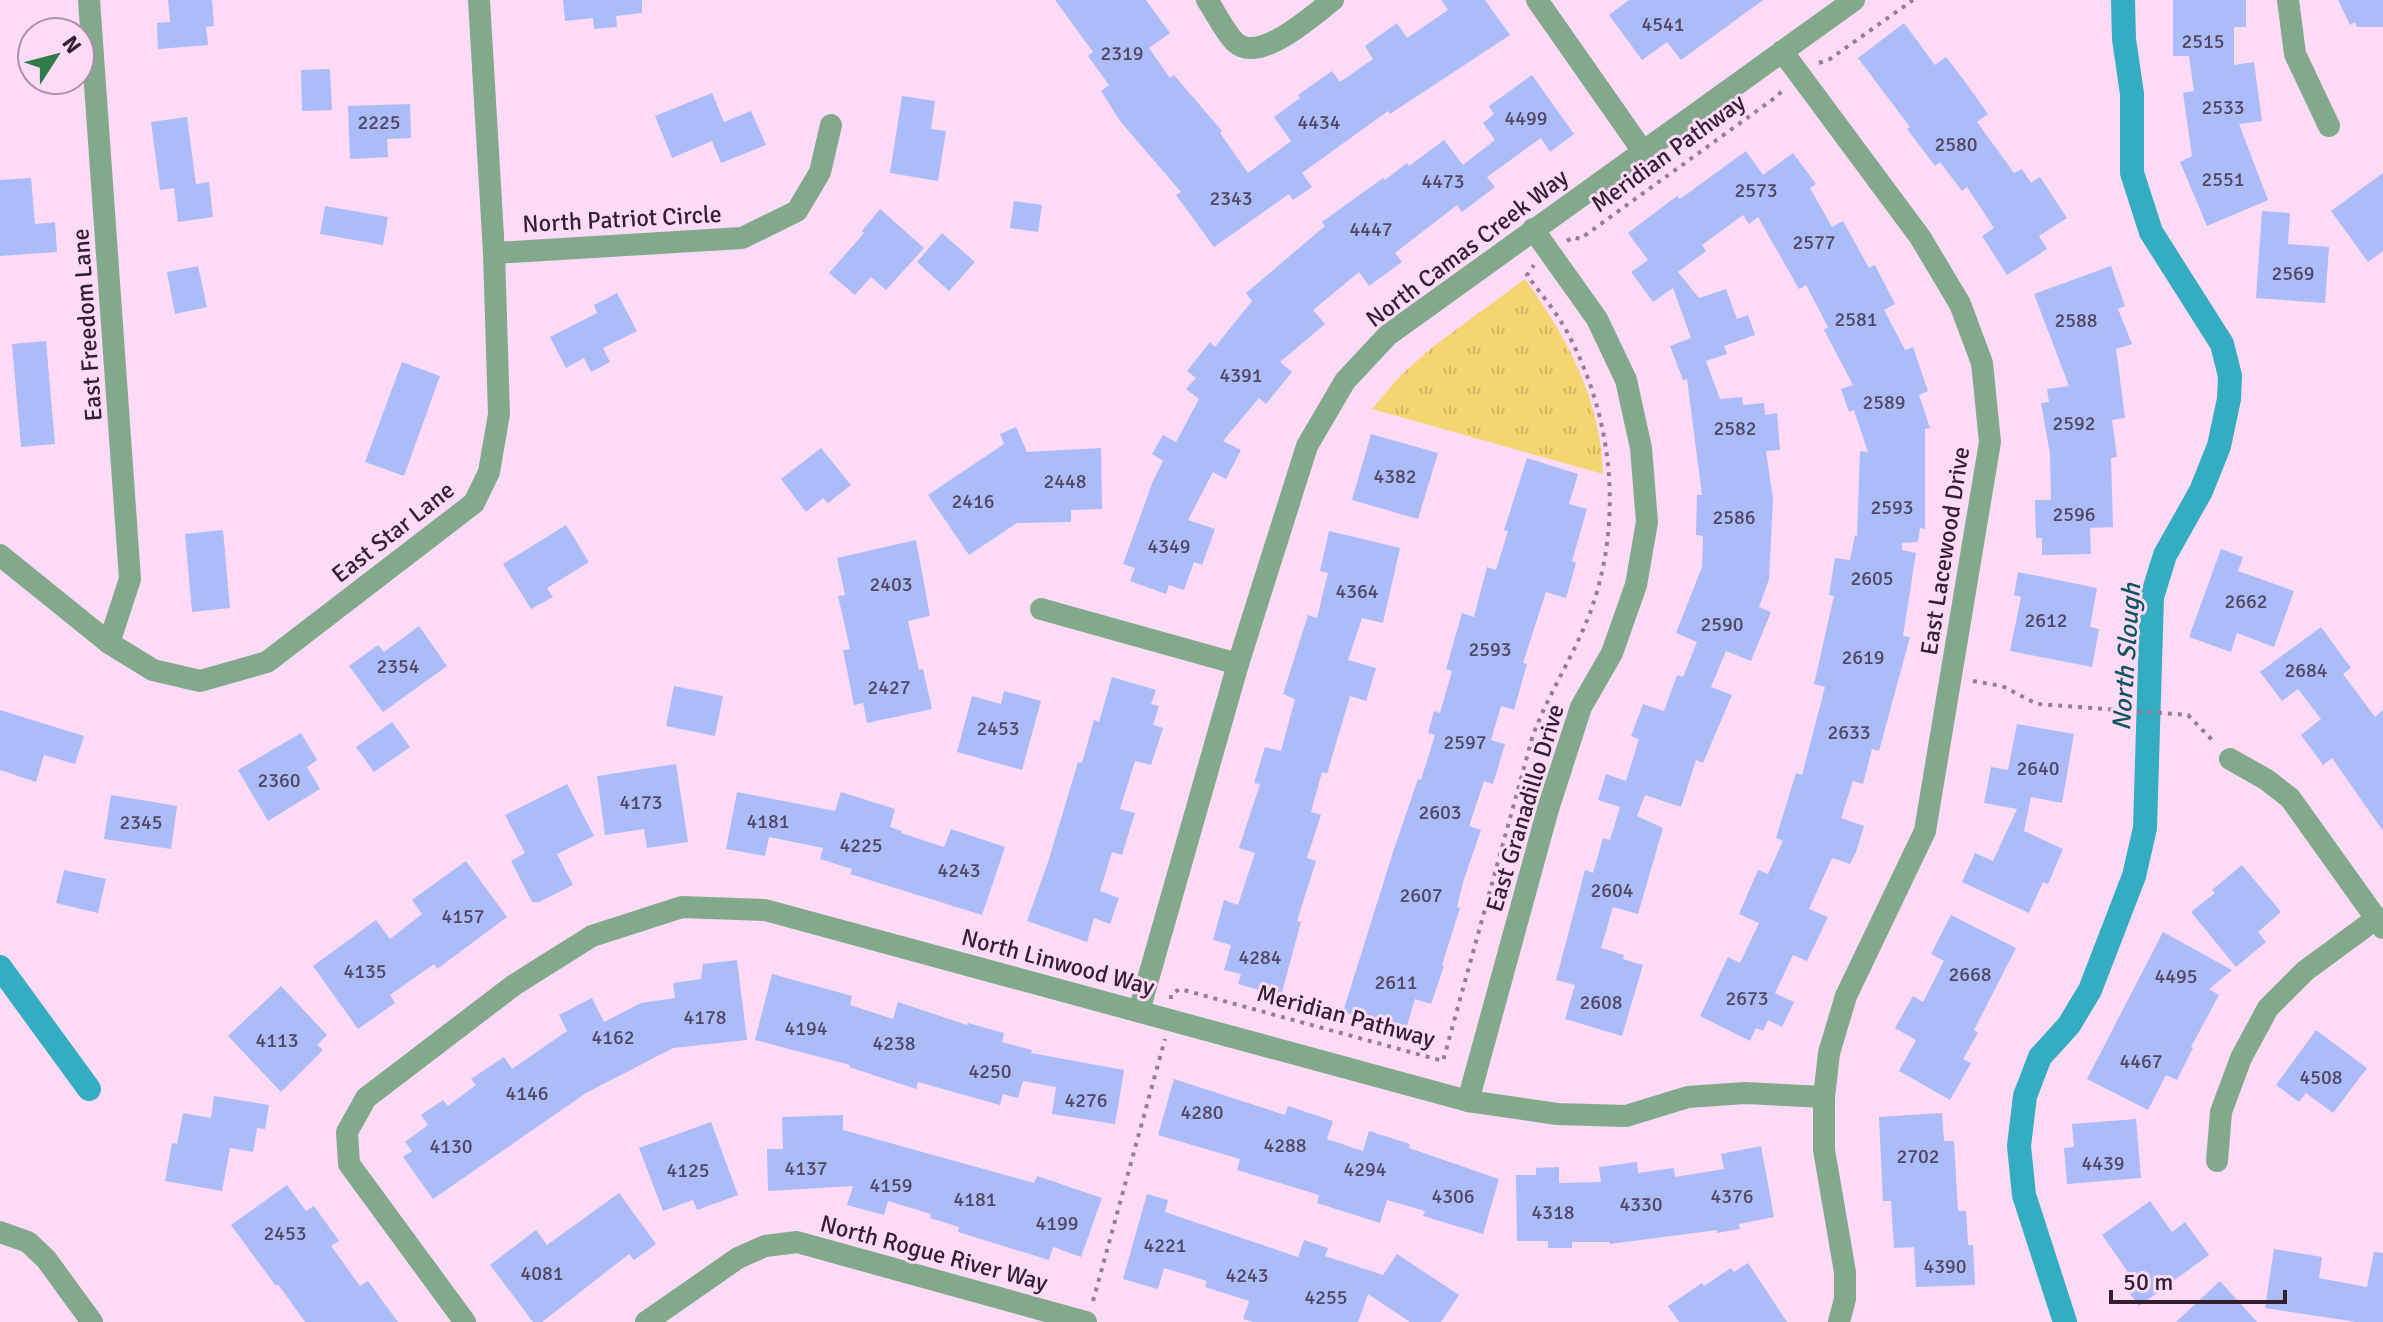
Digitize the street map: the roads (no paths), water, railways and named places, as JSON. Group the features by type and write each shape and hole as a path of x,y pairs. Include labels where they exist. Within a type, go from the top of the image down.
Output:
{"street":[{"name":"East Freedom Lane","path":"89,0 130,579 109,643"},
{"name":"East Star Lane","path":"0,555 109,643 153,670 200,681 267,662 474,503 489,472 499,414 494,253 479,0"},
{"path":"1207,0 1232,39 1245,49 1259,49 1271,44 1333,0"},
{"path":"1537,0 1642,150"},
{"name":"North Camas Creek Way","path":"1139,1011 1238,664 1307,446 1345,381 1388,335 1854,0"},
{"path":"2288,0 2295,54 2329,126"},
{"name":"East Lacewood Drive","path":"1782,51 1920,237 1960,304 1982,363 1990,442 1925,831 1846,996 1829,1053 1824,1097 1824,1150 1845,1272 1845,1299 1839,1322"},
{"name":"North Patriot Circle","path":"494,253 742,238 797,211 820,172 831,125"},
{"name":"East Granadillo Drive","path":"1468,1101 1548,809 1581,707 1612,653 1636,585 1647,522 1641,448 1626,380 1597,319 1533,229"},
{"path":"1041,609 1238,664"},
{"path":"2217,1161 2221,1112 2241,1058 2268,1008 2305,971 2380,923 2290,798 2267,780 2230,759"},
{"name":"North Linwood Way","path":"465,1322 349,1164 347,1132 366,1098 514,985 592,936 682,907 765,910 1468,1101 1557,1114 1626,1116 1688,1097 1745,1093 1824,1097"},
{"path":"0,1232 28,1242 46,1259 92,1322"},
{"name":"North Rogue River Way","path":"646,1322 738,1258 765,1246 797,1242 1089,1316"}],"waterway":[{"name":"North Slough","path":"2065,1322 2024,1195 2019,1146 2025,1096 2040,1057 2069,1025 2090,990 2134,876 2145,828 2152,597 2165,555 2201,491 2219,446 2229,399 2230,376 2222,344 2151,232 2132,173 2132,94 2124,39 2123,0"},
{"path":"0,967 89,1089"}]}
